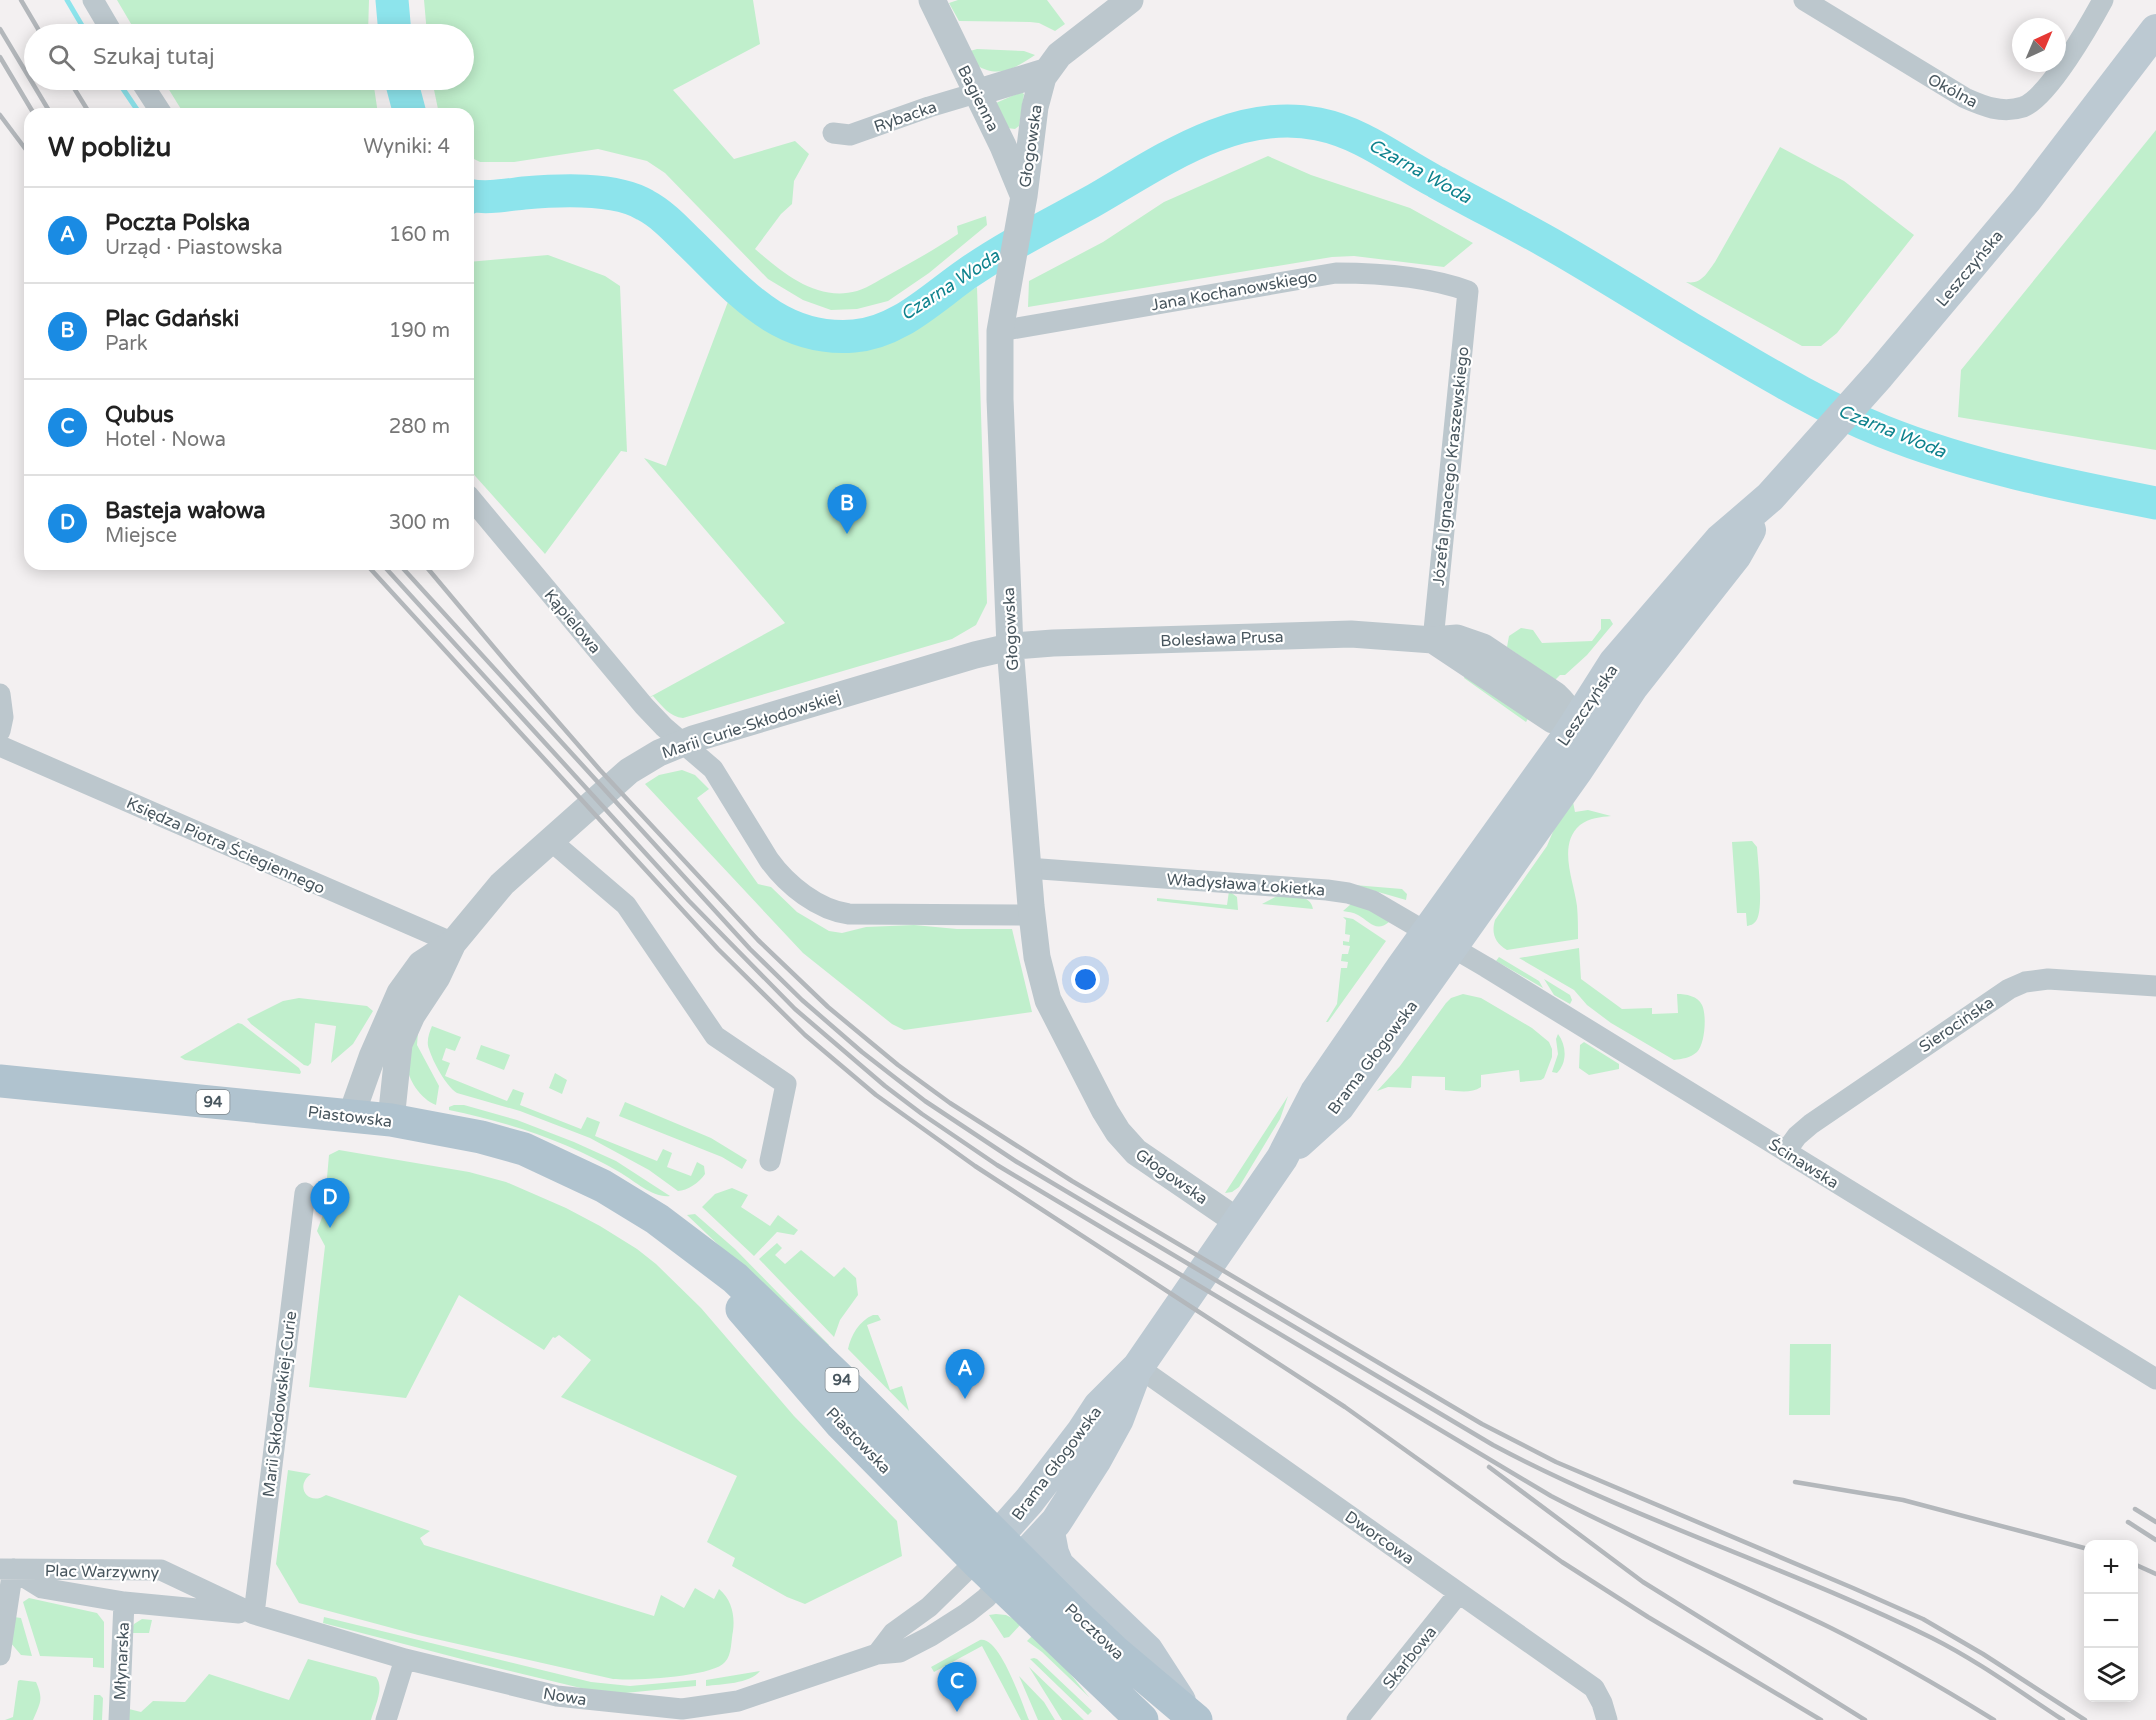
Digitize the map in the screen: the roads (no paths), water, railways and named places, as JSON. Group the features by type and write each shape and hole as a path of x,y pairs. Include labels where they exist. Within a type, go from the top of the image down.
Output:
{"main road":[{"name":"Leszczyńska","path":"1565,764 1575,724 1614,663 1720,540 1770,497 1879,375 2026,200 2156,30"},
{"name":"Leszczyńska","path":"1439,939 1565,764 1619,705 1736,555 1770,497"},
{"name":"Brama Głogowska","path":"987,1549 1052,1472 1099,1406 1138,1367 1282,1158 1316,1092 1439,939"},
{"name":"Piastowska","path":"0,1081 391,1120 481,1137 524,1149 603,1186 635,1204 677,1233 735,1278 791,1331 987,1549"},
{"name":"Brama Głogowska","path":"1010,1572 1049,1532 1095,1461 1113,1427 1138,1367"},
{"name":"94","path":"1049,1532 1058,1565 1147,1650 1192,1716"},
{"name":"Pocztowa","path":"987,1549 1142,1720"},
{"name":"Pocztowa","path":"1010,1572 1113,1650 1192,1716"}],"street":[{"path":"93,0 108,24"},
{"name":"Bagienna","path":"932,0 1011,162 1023,199"},
{"name":"Głogowska","path":"1130,0 1069,46 1054,59 1045,72 1035,107 1023,199 1002,318 1000,399 1010,647 1031,915 1048,1000 1118,1132 1136,1152 1238,1221"},
{"name":"Okólna","path":"1804,0 1960,96 1986,107 2001,110 2023,107 2042,92 2081,38 2103,0"},
{"path":"976,93 1045,72"},
{"path":"146,90 158,108"},
{"name":"Rybacka","path":"833,134 850,135 976,93"},
{"name":"Jana Kochanowskiego","path":"1002,318 1336,273 1360,273 1424,280 1468,291"},
{"name":"Józefa Ignacego Kraszewskiego","path":"1433,640 1468,291"},
{"name":"Kąpielowa","path":"474,502 645,706 683,743"},
{"name":"Bolesława Prusa","path":"1010,647 1053,643 1351,634 1433,640 1457,638 1466,640 1495,655 1548,704 1553,720 1575,724"},
{"name":"Marii Curie-Skłodowskiej","path":"391,1120 399,1044 412,1015 437,976 453,943 502,884 633,767 683,743 975,655 1010,647"},
{"path":"1565,764 1552,735 1548,704 1604,673 1614,663"},
{"path":"0,694 3,717 0,731"},
{"path":"1575,724 1600,720 1619,705"},
{"path":"683,743 717,774 765,855 779,873 797,888 827,907 844,914 857,915 1031,915"},
{"name":"Księdza Piotra Ściegiennego","path":"0,746 453,943"},
{"path":"550,840 626,905 715,1036 786,1084 770,1161"},
{"name":"Władysława Łokietka","path":"1027,868 1348,893 1373,901 1439,939"},
{"name":"Ścinawska","path":"1439,939 2156,1379"},
{"name":"Marii Curie-Skłodowskiej","path":"351,1116 372,1057 400,993 421,964 453,943"},
{"name":"Sierocińska","path":"1786,1151 1797,1136 1811,1124 1980,1007 2016,985 2037,979 2053,979 2156,986"},
{"name":"Marii Skłodowskiej-Curie","path":"254,1614 305,1193"},
{"name":"Dworcowa","path":"1138,1367 1594,1688 1607,1720"},
{"path":"877,1654 893,1634 929,1606 987,1549"},
{"path":"0,1655 6,1569 42,1588 124,1602 254,1614"},
{"name":"Plac Warzywny","path":"6,1569 158,1569 254,1614"},
{"name":"Nowa","path":"254,1614 405,1659 557,1696 681,1709 736,1710 877,1654 900,1652 967,1613 986,1598 1010,1572"},
{"path":"170,1606 178,1602 183,1595 176,1578"},
{"name":"Skarbowa","path":"1357,1720 1459,1593"},
{"name":"Młynarska","path":"118,1720 124,1602"},
{"path":"386,1720 405,1659"}],"waterway":[{"path":"67,0 81,24"},
{"name":"Czarna Woda","path":"392,0 394,24"},
{"path":"124,90 136,108"},
{"name":"Czarna Woda","path":"404,90 408,108"},
{"name":"Czarna Woda","path":"474,196 586,191 633,199 663,217 742,294 761,309 803,330 827,336 854,336 870,333 900,321 968,273 1028,236 1199,142 1228,131 1257,124 1287,121 1318,124 1365,141 1421,174 1530,232 1690,328 1832,409 1882,431 1983,464 2052,482 2156,503"},
{"path":"474,211 490,196"}],"railway":[{"path":"21,0 35,24"},
{"path":"0,29 24,69"},
{"path":"0,57 30,108"},
{"path":"37,90 47,108"},
{"path":"75,90 86,108"},
{"path":"0,115 24,147"},
{"path":"371,570 718,949 805,1035 876,1095 975,1166 1345,1407 1562,1562 1648,1617 1821,1720"},
{"path":"387,570 689,901 795,1009 885,1086 922,1114 997,1165 1551,1496 1620,1531 1831,1628 1914,1672 1994,1720"},
{"path":"404,570 750,949 802,1000 862,1052 925,1101 1017,1162 1493,1445 1601,1497 1822,1588 1932,1638 1982,1667 2063,1720"},
{"path":"429,570 600,770 758,940 828,1007 898,1065 950,1103 1072,1181 1482,1424 1556,1462 1923,1619 1983,1654 2085,1720"},
{"path":"1489,1467 1643,1582 1865,1720"},
{"path":"1795,1482 1903,1500 2084,1548"},
{"path":"2135,1509 2156,1522"},
{"path":"2128,1522 2156,1540"},
{"path":"2138,1566 2156,1574"}],"place":[{"name":"Plac Gdański","path":"847,534"},
{"name":"Basteja wałowa","path":"330,1228"},
{"name":"Poczta Polska","path":"965,1399"},
{"name":"Qubus","path":"957,1712"}]}
